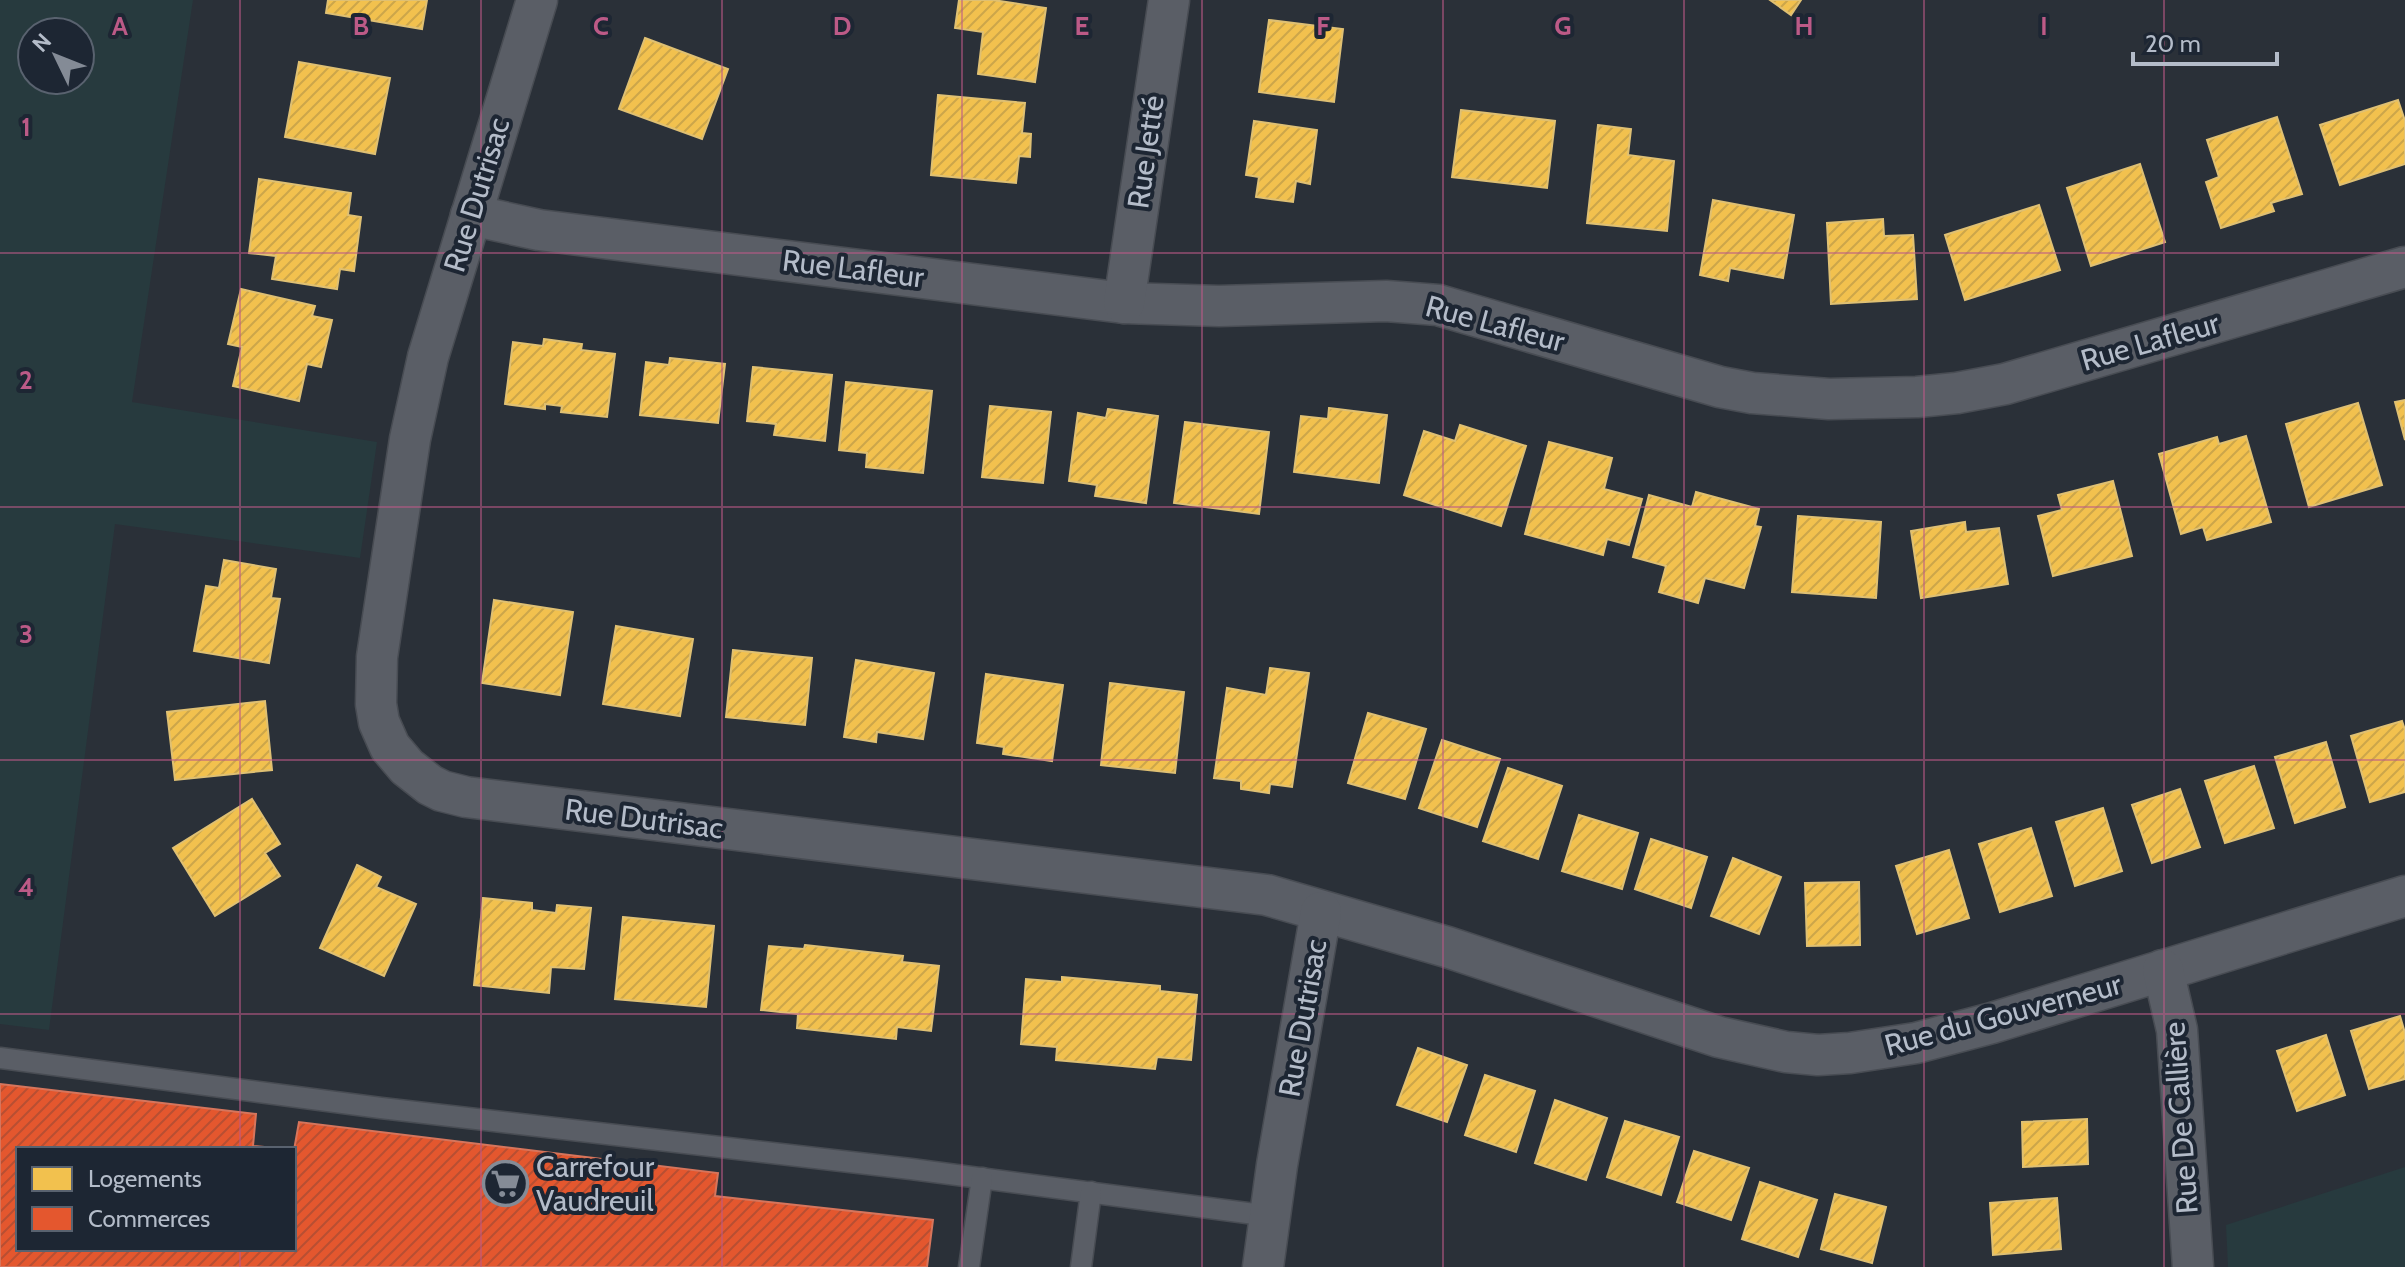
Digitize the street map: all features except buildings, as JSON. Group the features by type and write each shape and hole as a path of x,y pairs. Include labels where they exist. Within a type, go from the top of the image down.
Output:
{"street":[{"name":"Rue Dutrisac","path":"537,0 428,357 417,403 377,657 375,692 379,722 390,747 418,777 442,791 466,797 1267,895 1321,912 1263,1267"},
{"name":"Rue Jetté","path":"1124,303 1169,0"},
{"name":"Rue Lafleur","path":"471,215 539,230 1124,303 1169,306 1416,302 1464,311 1720,387 1752,393 1829,399 1944,394 2005,384 2405,267"},
{"name":"Rue du Gouverneur","path":"1321,912 1447,947 1719,1037 1786,1052 1818,1055 1916,1043 1992,1023 2405,896"},
{"name":"Rue De Callière","path":"2163,970 2177,1030 2193,1267"}],"lane":[{"path":"0,1058 381,1108 982,1178 1270,1216"},
{"path":"969,1267 982,1178"},
{"path":"1081,1267 1091,1192"}],"green space":[{"path":"0,0 193,0 132,402 377,442 360,558 115,524 49,1030 0,1024"},
{"path":"2405,1167 2405,1267 2228,1267 2226,1225"}],"place":[{"name":"Carrefour Vaudreuil","path":"505,1184"}]}
